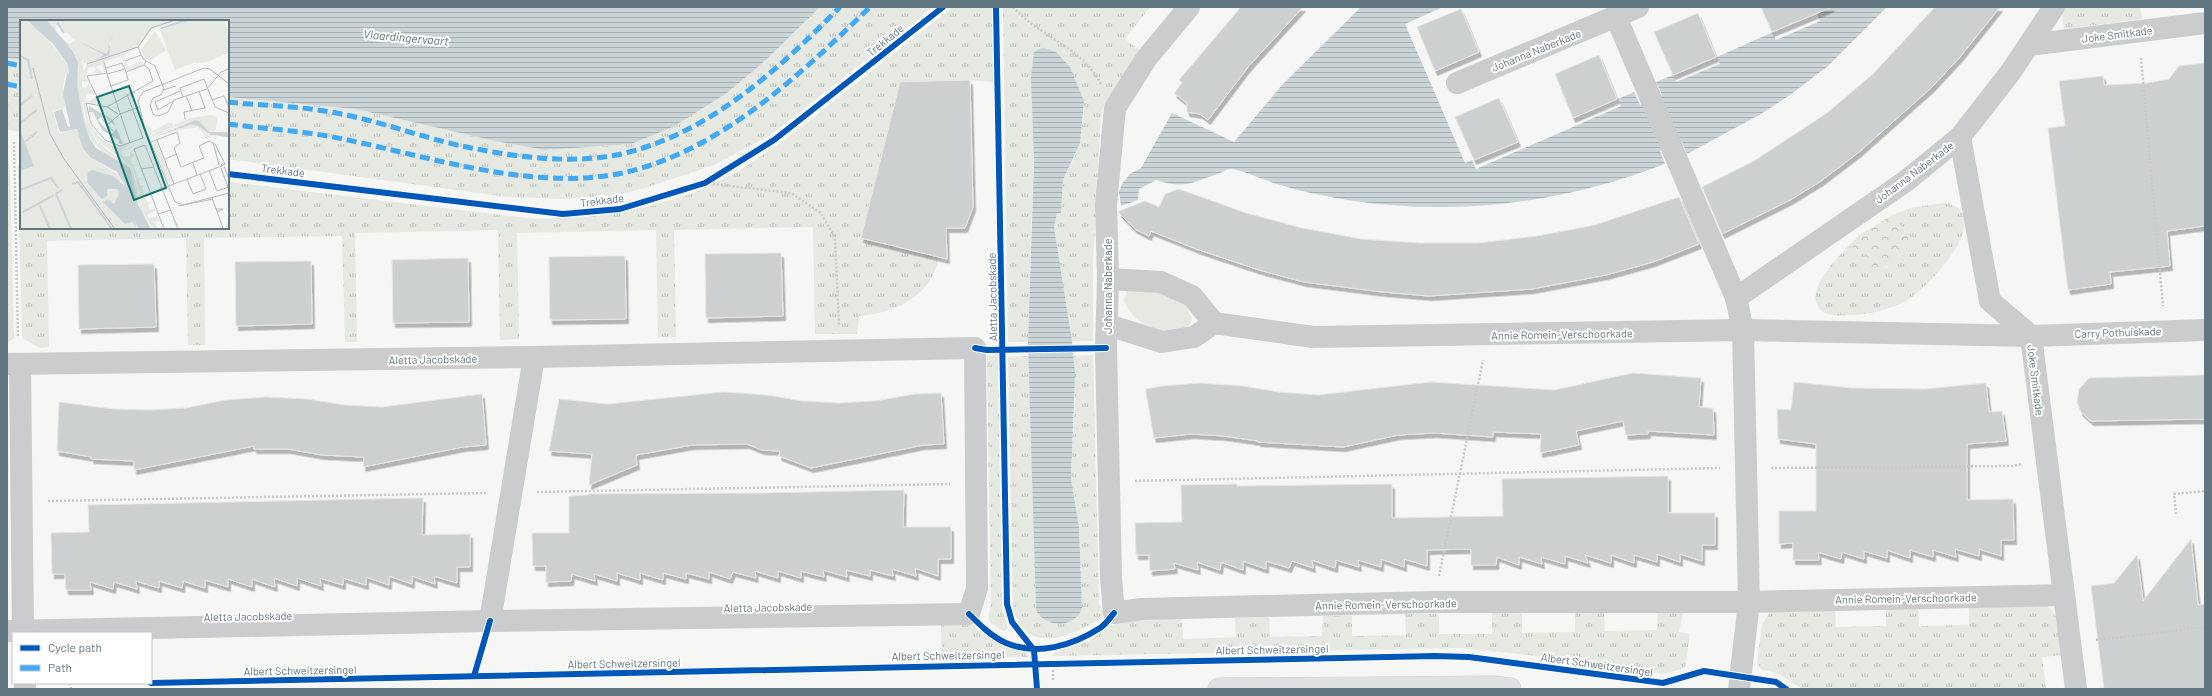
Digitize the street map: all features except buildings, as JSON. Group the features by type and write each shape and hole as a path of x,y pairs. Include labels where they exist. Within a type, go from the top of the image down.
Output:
{"street":[{"name":"Johanna Naberkade","path":"1114,612 1111,578 1106,348 1108,325 1108,279 1106,205 1115,108 1146,59 1189,7"},
{"name":"Johanna Naberkade","path":"1457,82 1638,7"},
{"name":"Johanna Naberkade","path":"1736,298 1906,181 1960,137 2029,45 2054,7"},
{"path":"1616,17 1736,298 1743,330 1749,602 1739,689"},
{"name":"Joke Smitkade","path":"2029,45 2205,23"},
{"name":"Joke Smitkade","path":"1960,137 1990,302 2031,336 2076,689"},
{"path":"1108,279 1161,282 1192,296 1214,323 1194,337 1162,342 1108,325"},
{"name":"Annie Romein-Verschoorkade","path":"1214,323 1313,337 1489,336 1743,330 2031,336"},
{"name":"Carry Pothuiskade","path":"2031,336 2205,330"},
{"name":"Aletta Jacobskade","path":"975,348 977,588 969,614 490,621 18,631 13,364 534,357 975,348"},
{"path":"490,621 534,357"},
{"name":"Annie Romein-Verschoorkade","path":"1114,612 1141,609 1434,602 1749,602 2063,595"},
{"path":"1220,689 1493,687 1510,689"}],"path":[{"path":"1013,7 1023,18 1073,50 1094,70 1115,108"},
{"path":"2142,58 2165,331"},
{"path":"13,364 10,142 20,144"},
{"path":"698,185 717,177"},
{"path":"705,183 791,193 821,214 835,238 841,351"},
{"path":"1434,602 1459,474 1489,336"},
{"path":"1109,482 1746,468 2013,466 2046,459"},
{"path":"2176,514 2174,494 2205,491"},
{"path":"2070,644 2205,627"},
{"path":"1053,681 1050,662 1060,662"}],"green space":[{"path":"820,7 933,7 770,135 714,165 645,188 616,195 567,199 508,197 229,159 229,97 356,109 495,141 545,150 631,144 727,93 766,60"},
{"path":"953,7 992,7 993,82 970,80 900,82 861,238 939,257 935,271 928,283 920,292 898,307 859,316 857,334 815,334 813,227 674,230 676,337 658,337 656,230 517,233 519,339 500,340 498,230 355,233 357,342 345,342 342,236 204,238 205,345 188,345 186,238 47,241 49,347 40,348 22,338 18,167 20,161 20,229 229,229 229,182 536,219 597,216 651,206 694,193 739,171 785,140"},
{"path":"1003,7 1150,7 1125,39 1141,51 1106,102 1101,113 1093,263 1093,341 1072,341 1054,227 1057,212 1061,213 1063,180 1076,154 1084,117 1084,101 1034,138 1028,342 1008,342"},
{"path":"2065,7 2140,7 2142,19 2064,29 2062,13"},
{"path":"7,58 20,60 20,132 7,130"},
{"path":"7,154 10,171 14,338 7,343"},
{"path":"1945,203 1959,209 1965,220 1963,233 1956,248 1945,264 1933,278 1912,297 1889,308 1856,315 1829,314 1820,309 1816,301 1816,293 1819,284 1830,266 1849,245 1885,268 1903,256 1912,240 1892,215 1914,207"},
{"path":"1892,215 1912,240 1910,247 1902,257 1891,265 1871,272 1860,264 1868,257 1849,245 1861,234"},
{"path":"1149,286 1184,304 1192,318 1189,326 1177,330 1160,330 1152,328 1138,320 1132,314 1127,308 1124,300 1127,291"},
{"path":"998,355 1002,608 1008,628 1004,631 992,623 989,618 991,605 987,356"},
{"path":"1093,355 1099,603 1104,614 1095,622 1062,637 1042,638 1025,630 1018,621 1013,609 1008,357 1029,356 1036,610 1041,618 1048,622 1057,623 1067,622 1082,608 1079,527 1071,479 1075,399 1072,356"},
{"path":"1969,605 2045,605 2050,608 2058,621 2062,655 2042,657 2046,689 1803,689 1779,674 1761,669 1757,663 1762,624 1770,612 1835,607 1836,627 1886,626 1886,606 1918,606 1919,626 1969,625"},
{"path":"1658,610 1692,610 1691,613 1683,612 1679,632 1690,634 1685,668 1664,674 1538,656 1460,648 1053,656 1053,653 1088,641 1122,619 1182,618 1183,639 1236,637 1235,618 1269,617 1270,637 1322,636 1323,616 1352,616 1352,636 1406,635 1405,614 1439,614 1439,634 1492,634 1492,613 1522,613 1522,633 1575,632 1575,612 1604,611 1605,631 1657,630"},
{"path":"941,623 969,623 996,642 1026,653 1028,657 942,658"}],"water":[{"name":"Vlaardingervaart","path":"7,7 820,7 766,60 727,93 673,127 631,144 545,150 495,141 356,109 229,97 229,20 20,20 20,60 7,58"},
{"path":"1361,7 1443,7 1405,24 1465,163 1472,160 1476,169 1621,106 1618,99 1634,92 1640,105 1662,95 1656,82 1673,75 1676,82 1720,64 1717,57 1773,32 1776,40 1820,21 1817,14 1823,11 1821,7 1887,7 1828,66 1790,95 1761,114 1687,154 1682,142 1660,151 1665,164 1588,188 1549,197 1509,203 1428,207 1388,205 1348,200 1311,193 1283,186 1235,169 1231,169 1187,184 1165,183 1156,180 1139,189 1138,200 1121,206 1119,192 1122,184 1130,174 1141,168 1172,113 1234,142 1282,85"},
{"path":"1044,48 1056,52 1070,67 1084,101 1080,143 1063,180 1061,213 1057,213 1054,227 1072,341 1075,375 1071,479 1079,527 1082,608 1079,615 1073,620 1060,624 1052,623 1046,620 1040,616 1036,610 1028,342 1034,162 1031,77 1034,52"}],"marked path":[{"path":"229,102 327,111 375,122 460,146 512,155 549,159 586,159 603,157 621,154 653,144 684,131 713,115 741,96 767,75 840,7"},
{"path":"229,124 329,136 492,172 531,177 569,178 606,176 642,168 675,156 736,122 793,79 870,7"},
{"path":"7,63 20,66"},
{"path":"7,84 20,87"}],"cycle path":[{"name":"Trekkade","path":"229,174 563,214 620,209 705,183 774,140 943,7"},
{"path":"996,7 1007,604 1012,622 1034,650 1037,689"},
{"path":"975,348 987,350 1106,348"},
{"name":"Albert Schweitzersingel","path":"969,614 991,634 1006,643 1018,647 1042,649 1078,640 1102,627 1114,613"},
{"path":"474,676 490,621"},
{"name":"Albert Schweitzersingel","path":"152,683 1435,656 1469,657 1663,683 1704,671 1776,682 1786,689"}]}
